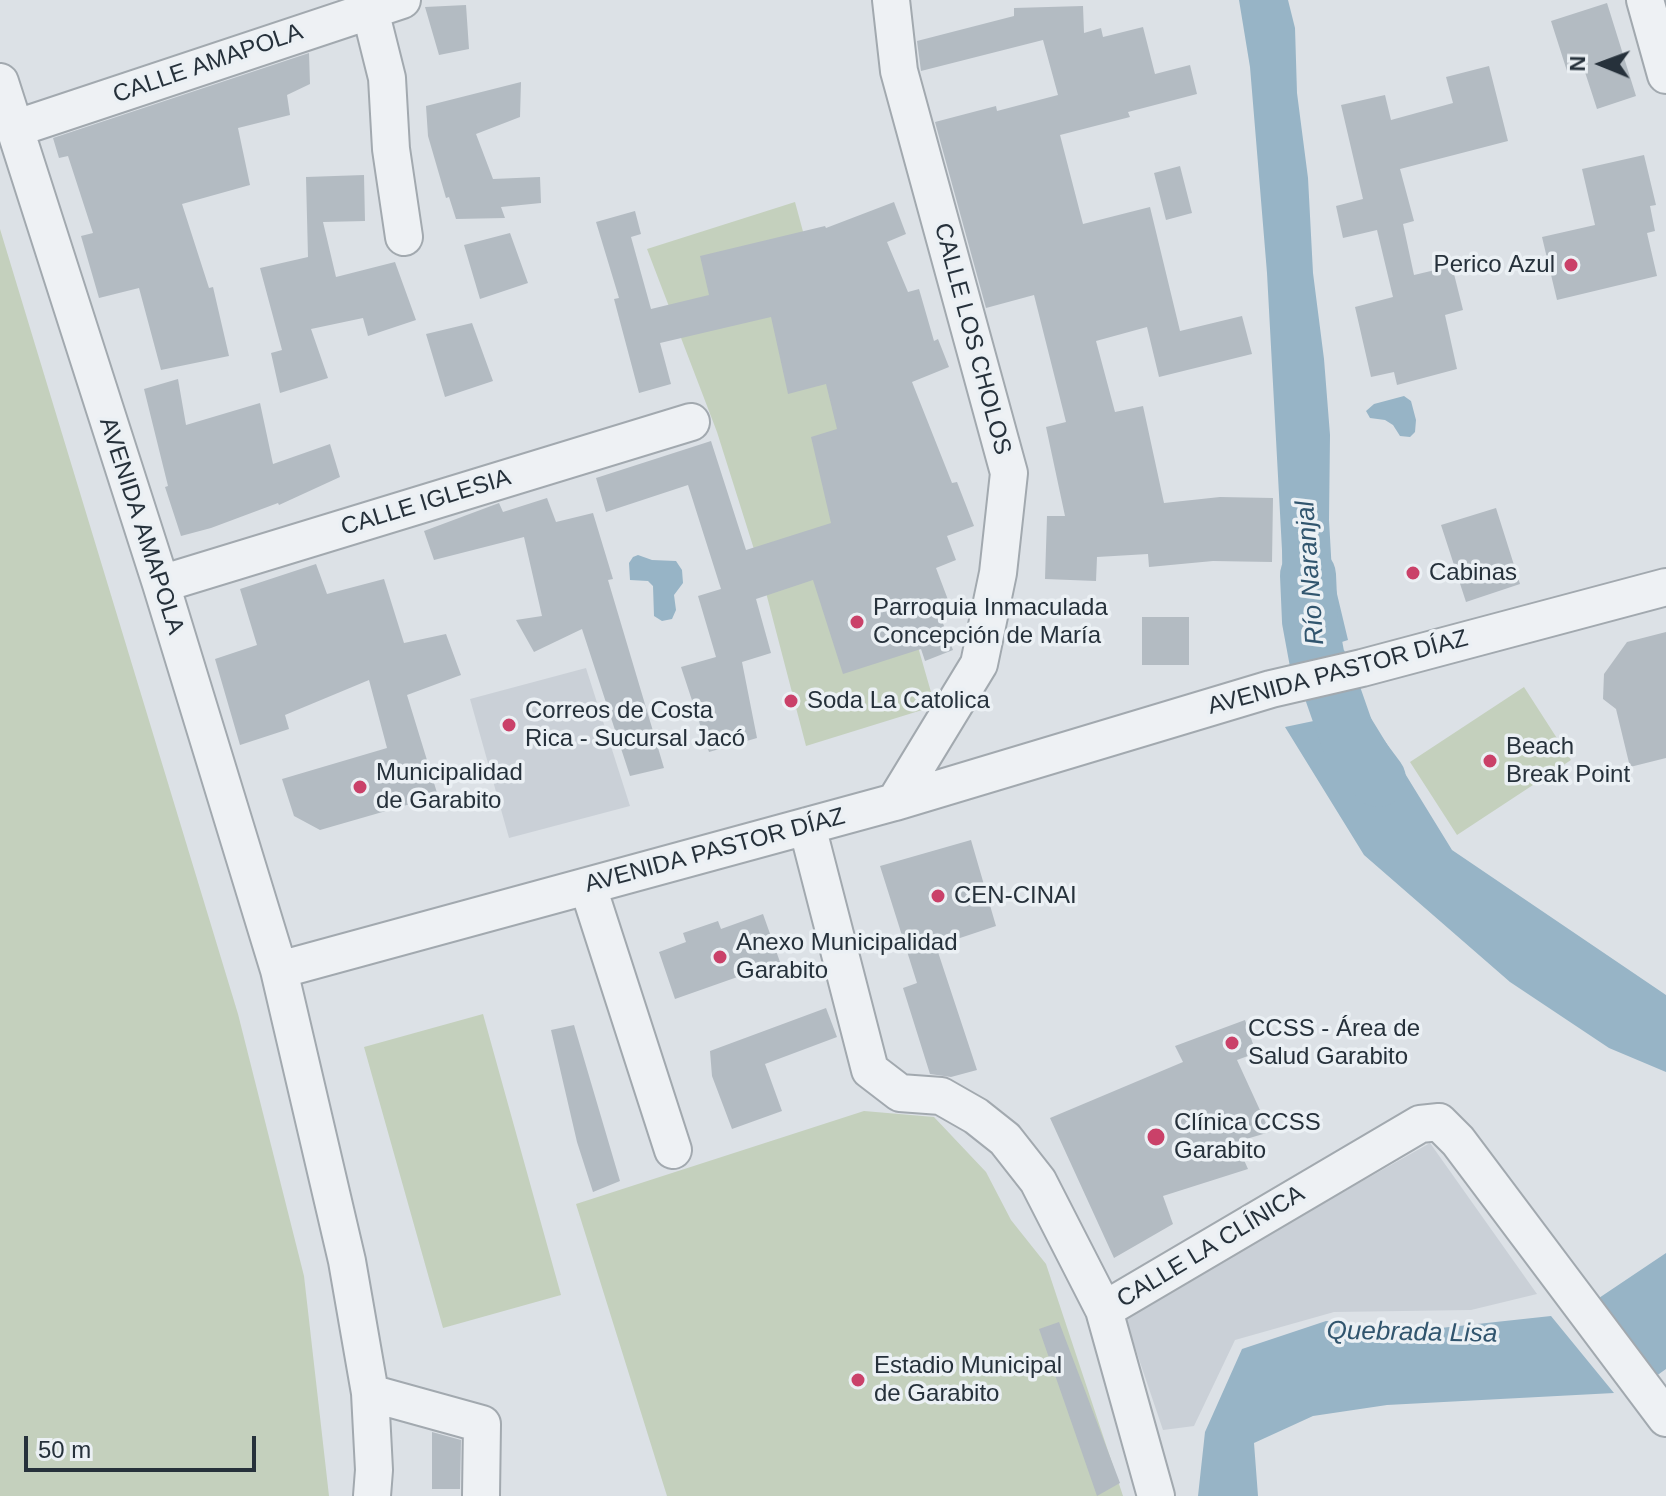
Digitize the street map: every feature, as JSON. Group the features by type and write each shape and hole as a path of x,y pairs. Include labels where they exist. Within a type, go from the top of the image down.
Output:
{"street":[{"name":"CALLE LOS CHOLOS","path":"891,0 899,71 1009,473 998,573 979,664 895,802"},
{"path":"1645,0 1666,75"},
{"path":"386,5 391,149 404,237"},
{"name":"CALLE AMAPOLA","path":"14,129 386,5"},
{"name":"AVENIDA AMAPOLA","path":"0,82 161,584 279,970"},
{"name":"CALLE IGLESIA","path":"161,584 691,422"},
{"name":"AVENIDA PASTOR DÍAZ","path":"279,970 895,802 1271,689 1362,668 1666,587"},
{"name":"CALLE LA CLÍNICA","path":"807,826 870,1070 900,1093 941,1096 976,1116 1005,1139 1038,1181 1104,1310 1420,1124 1439,1122 1449,1130 1666,1418"},
{"path":"588,887 673,1150"},
{"path":"279,970 347,1261 370,1393 374,1470 372,1496"},
{"path":"1104,1310 1156,1496"},
{"path":"370,1393 482,1424 481,1496"}],"shaded area":[{"path":"586,668 630,806 509,838 470,699"},
{"path":"1430,1143 1537,1294 1471,1310 1334,1312 1235,1340 1194,1426 1163,1430 1124,1315"}],"green space":[{"path":"795,202 935,706 806,746 758,562 717,432 647,249"},
{"path":"0,229 238,1014 304,1276 329,1496 0,1496"},
{"name":"Beach Break Point","path":"1524,687 1571,760 1457,835 1410,762"},
{"path":"483,1014 561,1295 443,1328 364,1047"},
{"name":"Estadio Municipal de Garabito","path":"864,1111 934,1117 986,1172 1011,1220 1046,1264 1123,1496 667,1496 576,1204"}],"water":[{"path":"1239,0 1288,0 1295,28 1297,93 1308,178 1313,273 1330,435 1332,573 1348,640 1295,657 1283,627 1282,550 1267,273 1250,67"},
{"path":"1404,396 1411,401 1416,420 1415,432 1410,437 1400,436 1393,425 1385,420 1370,418 1366,411 1374,404"},
{"path":"638,555 652,560 676,561 682,570 683,583 674,595 676,610 672,619 662,621 654,616 653,586 648,581 630,580 629,563"},
{"path":"1366,710 1452,850 1666,995 1666,1072 1609,1048 1510,982 1364,855 1285,727"},
{"path":"1666,1253 1666,1369 1652,1379 1593,1302"},
{"name":"Quebrada Lisa","path":"1551,1316 1614,1393 1387,1405 1313,1416 1254,1443 1258,1496 1198,1496 1205,1432 1242,1349 1326,1321 1422,1330"}],"building":[{"path":"1607,3 1636,96 1597,109 1583,66 1567,71 1551,21"},
{"path":"466,5 469,49 439,55 425,7"},
{"path":"1083,6 1084,33 1101,28 1103,37 1143,27 1155,74 1190,65 1197,94 1128,112 1130,117 1060,135 1083,224 1150,207 1180,331 1242,316 1252,354 1159,377 1147,327 1096,341 1115,412 1143,406 1164,503 1220,497 1273,498 1272,562 1213,561 1149,567 1148,554 1097,557 1096,581 1045,579 1047,516 1065,516 1046,427 1066,422 1034,295 986,308 935,122 996,106 997,111 1058,95 1043,40 921,71 917,41 1014,16 1014,8"},
{"path":"309,53 310,84 287,95 290,115 238,128 250,185 182,204 209,288 213,287 229,356 161,370 139,288 99,298 81,236 93,233 68,156 59,158 53,138"},
{"path":"1489,66 1508,141 1400,169 1414,221 1403,224 1414,275 1452,266 1463,310 1445,315 1457,369 1397,385 1394,372 1371,377 1355,307 1393,297 1377,230 1343,238 1336,206 1363,199 1341,105 1385,95 1391,120 1453,103 1446,77"},
{"path":"521,82 520,117 476,134 493,179 540,177 541,203 501,207 505,218 456,219 449,197 446,198 428,136 426,106"},
{"path":"1644,155 1656,205 1650,206 1655,231 1647,233 1657,276 1557,300 1542,237 1595,225 1582,169"},
{"path":"1180,166 1192,213 1166,220 1154,173"},
{"path":"364,175 365,221 323,222 336,277 395,262 416,320 368,336 363,318 311,329 328,378 280,393 271,353 282,350 260,268 308,257 306,177"},
{"path":"894,202 906,234 887,242 908,292 919,289 934,341 938,339 949,367 912,382 952,483 957,482 974,526 947,536 956,560 936,568 953,613 941,618 953,650 925,661 921,649 843,674 813,580 756,599 771,653 742,662 757,738 709,752 681,667 716,657 698,596 721,589 688,485 606,512 596,478 711,441 746,550 831,523 811,437 837,429 826,384 788,394 771,317 660,343 671,384 639,393 614,299 619,298 596,222 635,211 641,234 631,237 651,309 709,295 700,256 826,228"},
{"path":"510,233 528,283 480,299 464,245"},
{"path":"472,323 493,381 445,397 426,334"},
{"path":"178,379 186,425 260,403 273,464 330,444 340,477 279,505 181,536 165,487 168,486 144,389"},
{"path":"547,498 556,522 593,513 613,579 608,580 664,768 630,776 582,629 534,652 516,620 542,616 524,537 434,560 424,531 499,503 503,512"},
{"path":"1496,508 1520,584 1466,602 1441,525"},
{"path":"316,564 327,594 384,579 404,643 446,634 461,675 407,695 438,796 320,830 294,816 282,779 387,748 369,680 285,715 289,729 240,745 215,659 257,645 240,589"},
{"path":"1142,617 1189,617 1189,665 1142,665"},
{"path":"1666,632 1666,758 1630,767 1616,709 1603,699 1604,674 1627,642"},
{"name":"CEN-CINAI","path":"971,840 996,926 936,946 977,1070 951,1077 930,1074 903,988 917,983 880,866"},
{"name":"Anexo Municipalidad Garabito","path":"763,914 780,962 675,999 659,952 686,942 683,933 718,921 721,929"},
{"path":"826,1008 837,1037 765,1064 782,1111 732,1129 712,1076 710,1051"},
{"name":"Clínica CCSS Garabito","path":"1245,1020 1256,1053 1237,1060 1270,1132 1236,1142 1248,1169 1163,1196 1173,1224 1114,1258 1050,1118 1183,1062 1175,1046"},
{"path":"574,1025 620,1181 593,1192 577,1142 551,1030"},
{"path":"1059,1322 1120,1483 1097,1496 1039,1329"},
{"path":"432,1432 461,1440 460,1489 432,1489"}],"waterway":[{"name":"Río Naranjal","path":"1308,575 1310,621 1317,659 1327,677 1349,740 1378,779"}],"place":[{"name":"Perico Azul","path":"1571,265"},
{"name":"Cabinas","path":"1413,573"},
{"name":"Parroquia Inmaculada Concepción de María","path":"857,622"},
{"name":"Soda La Catolica","path":"791,701"},
{"name":"Correos de Costa Rica - Sucursal Jacó","path":"509,725"},
{"name":"Beach Break Point","path":"1490,761"},
{"name":"Municipalidad de Garabito","path":"360,787"},
{"name":"CEN-CINAI","path":"938,896"},
{"name":"Anexo Municipalidad Garabito","path":"720,957"},
{"name":"CCSS - Área de Salud Garabito","path":"1232,1043"},
{"name":"Clínica CCSS Garabito","path":"1156,1137"},
{"name":"Estadio Municipal de Garabito","path":"858,1380"}]}
